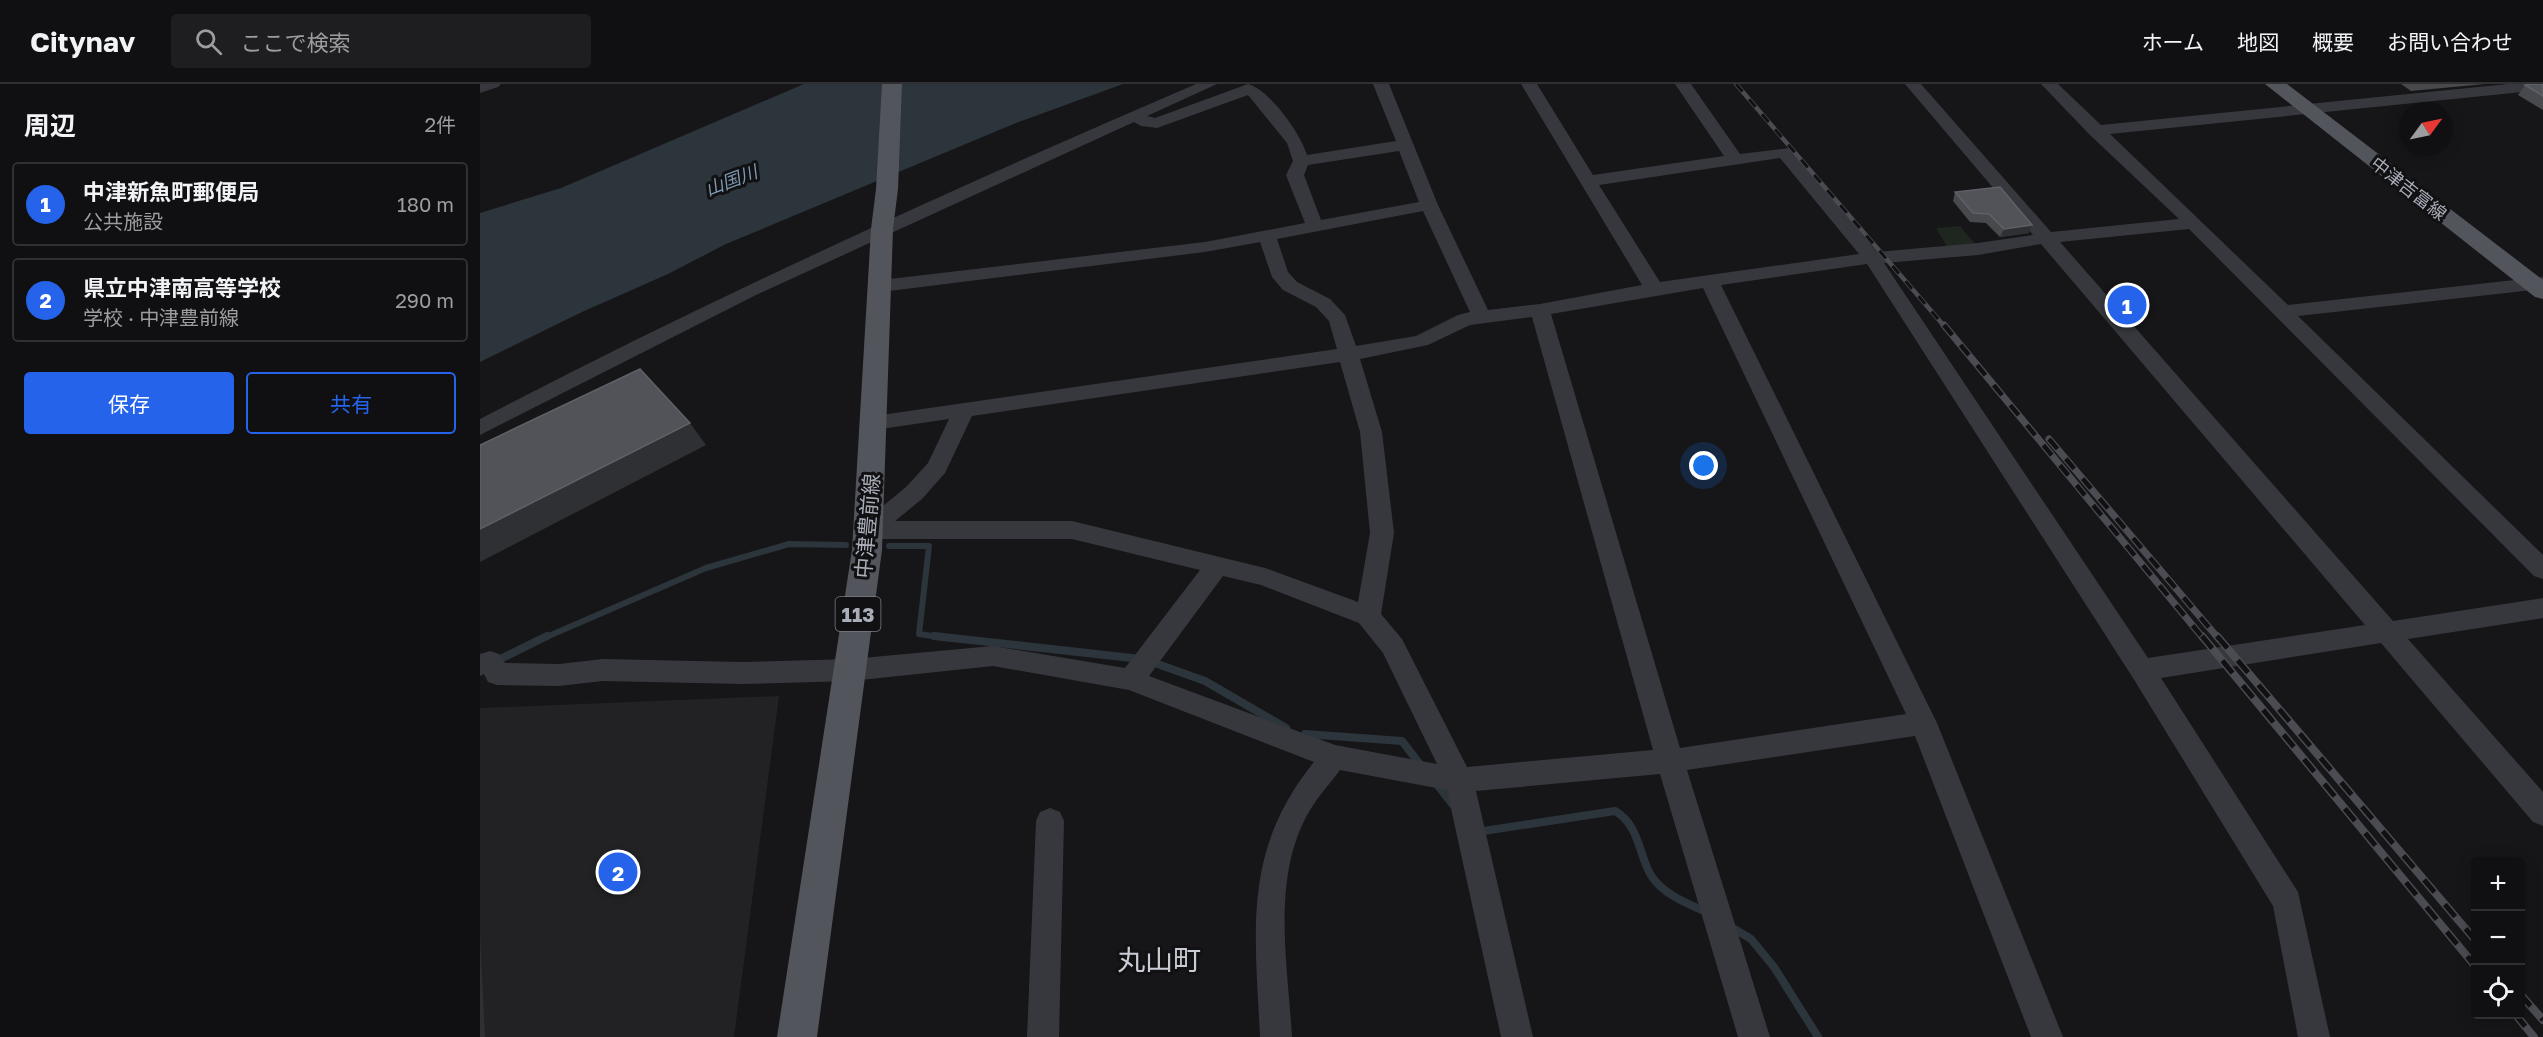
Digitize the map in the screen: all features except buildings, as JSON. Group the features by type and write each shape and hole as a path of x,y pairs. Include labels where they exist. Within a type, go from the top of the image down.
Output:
{"main road":[{"name":"中津豊前線","path":"797,1037 851,670 869,530 882,229 887,189 892,84"},
{"name":"中津吉富線","path":"2275,84 2540,286"}],"street":[{"path":"480,88 493,84"},
{"path":"480,428 720,305 882,229 1209,84"},
{"path":"1381,84 1429,206 1482,318"},
{"path":"1529,84 1654,289"},
{"path":"1683,84 1736,159"},
{"path":"1913,84 2543,813"},
{"path":"2049,84 2193,223 2543,570"},
{"path":"2096,131 2543,86"},
{"path":"1135,116 1147,123 1157,123 1174,119 1248,89 1257,93 1295,142 1301,161 1295,175 1315,227"},
{"path":"1301,161 1405,145"},
{"path":"1588,181 1784,152 1872,258 2142,670 2287,902 2314,1037"},
{"path":"881,286 1205,247 1429,206"},
{"path":"874,423 1350,354 1421,341 1465,319 1540,310 1654,289 1872,258 1978,249 2045,238 2193,223"},
{"path":"1267,236 1280,273 1290,286 1333,312 1338,319 1371,432 1382,533 1368,616"},
{"path":"1709,281 1924,723 2047,1037"},
{"path":"2282,312 2540,286"},
{"path":"1540,310 1670,761 1754,1037"},
{"path":"869,530 914,493 937,467 964,410"},
{"path":"869,530 1072,530 1265,577 1368,616 1393,646 1459,780 1516,1037"},
{"path":"1131,680 1218,566"},
{"path":"2142,670 2543,608"},
{"path":"480,665 490,661 498,674 559,675 603,670 742,673 851,670 993,656 1131,680 1334,757 1459,780 1670,761 1924,723"},
{"path":"1276,1037 1271,934 1273,873 1291,817 1334,757"},
{"path":"1043,1037 1050,821"}],"shaded area":[{"path":"1960,226 1975,244 1947,247 1936,228"},
{"path":"779,696 734,1037 480,1037 480,708"}],"water":[{"name":"山国川","path":"804,84 1123,84 1016,123 726,244 668,274 582,312 480,362 480,213 561,188"}],"waterway":[{"path":"544,638 706,568 789,544 846,545"},
{"path":"889,546 929,546 919,634 945,638"},
{"path":"480,669 547,636"},
{"path":"934,636 1141,659"},
{"path":"1152,662 1205,681 1286,728"},
{"path":"1305,734 1402,741 1422,767"},
{"path":"1435,782 1454,806"},
{"path":"1477,832 1615,811 1631,826 1646,866 1657,883 1674,896 1706,912"},
{"path":"1731,927 1751,939 1774,967 1818,1037"}],"railway":[{"path":"1736,84 1945,327"},
{"path":"1944,325 2203,638"},
{"path":"2049,439 2218,638"},
{"path":"2202,636 2474,965"},
{"path":"2217,636 2471,935"},
{"path":"2525,1000 2543,1020"},
{"path":"2519,1019 2534,1037"}],"place":[{"name":"中津新魚町郵便局","path":"2127,305"},
{"name":"県立中津南高等学校","path":"618,872"}],"district":[{"name":"丸山町","path":"1159,959"}]}
